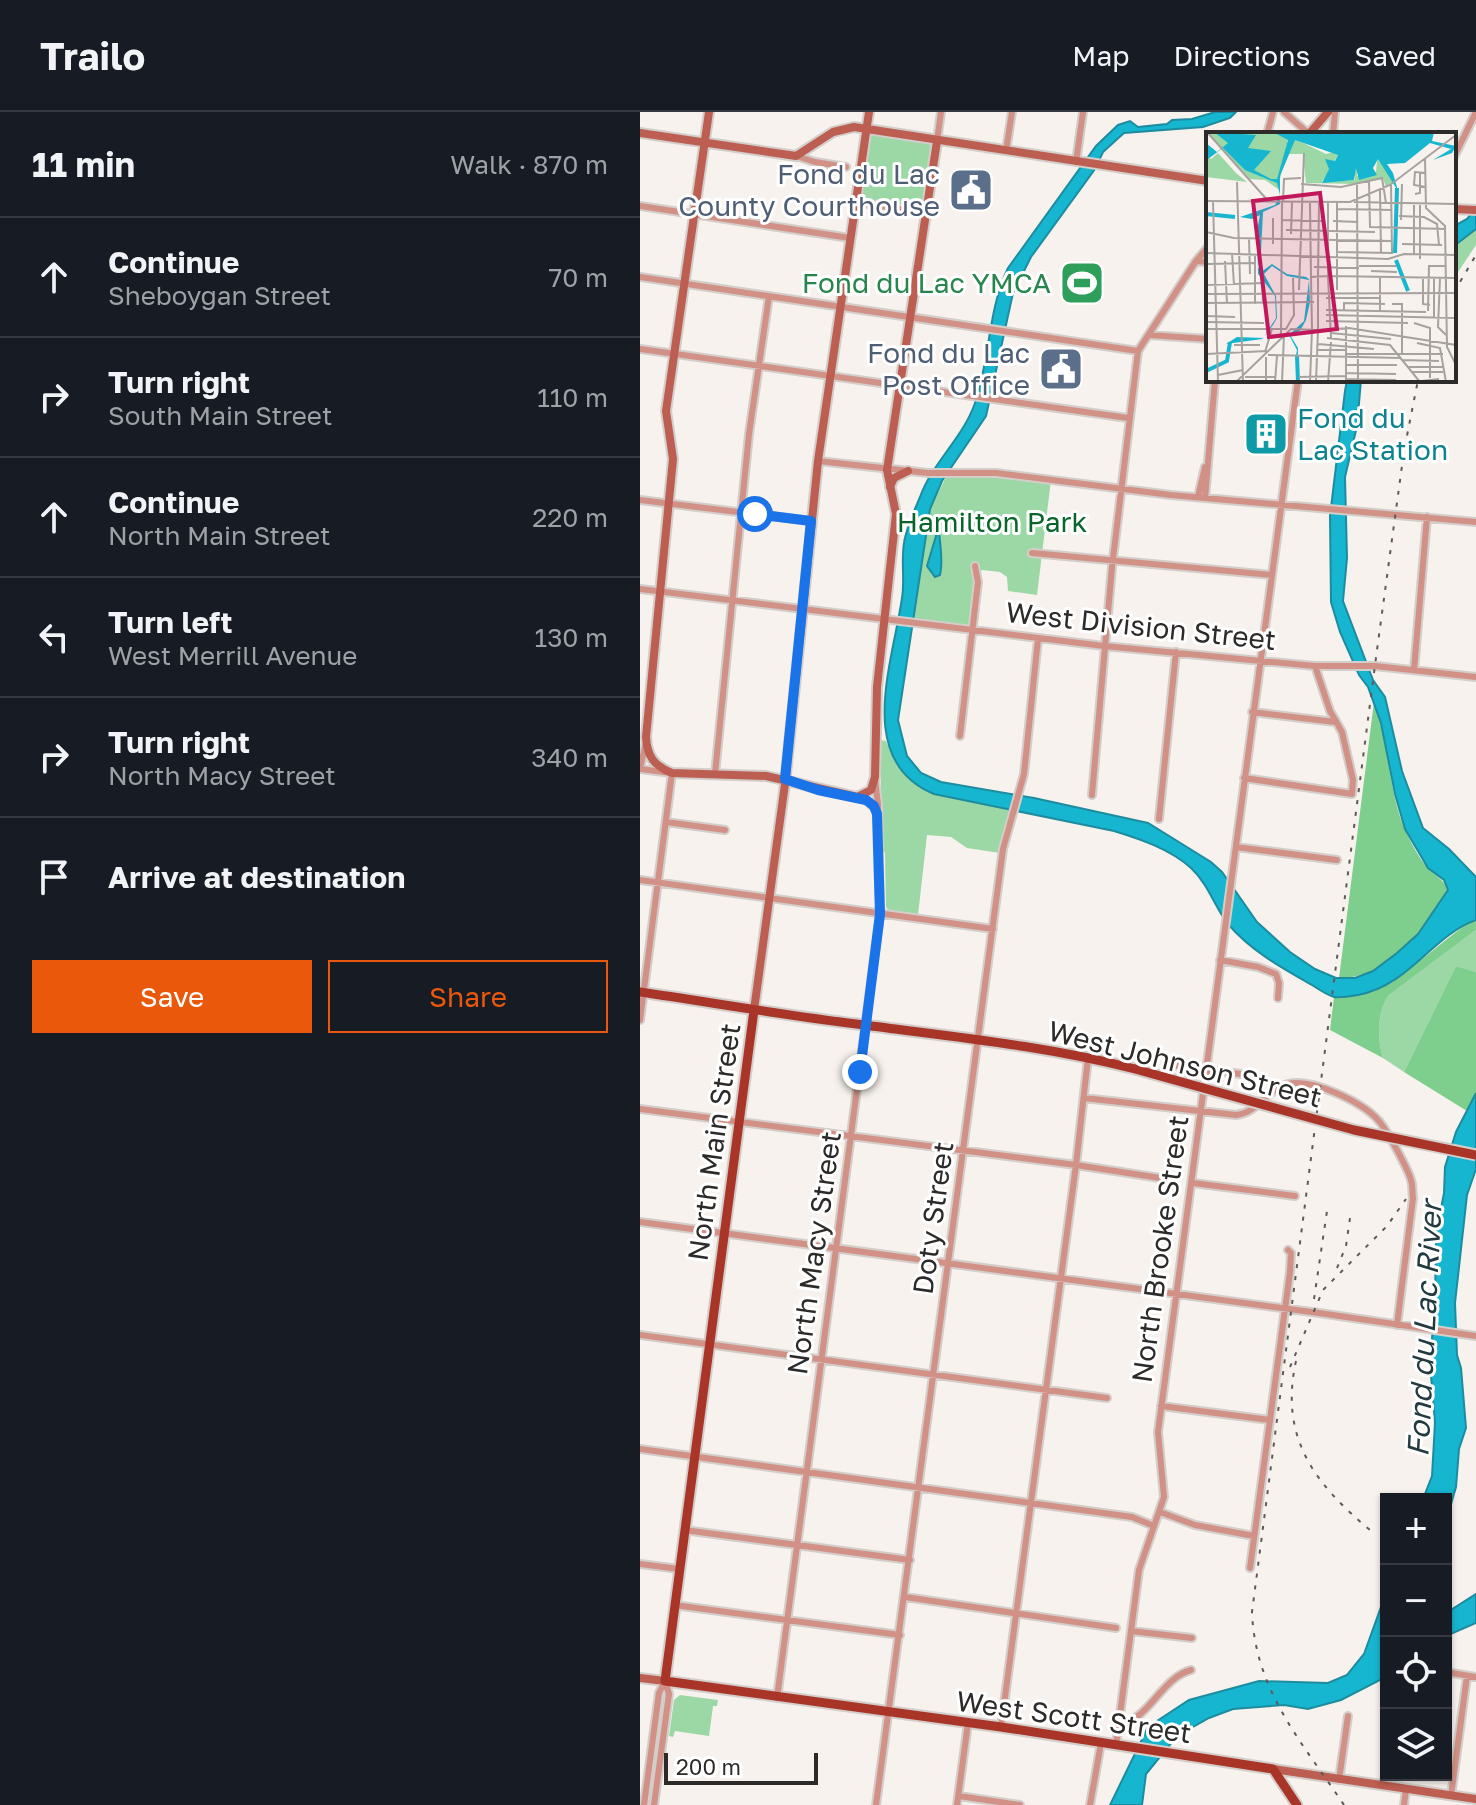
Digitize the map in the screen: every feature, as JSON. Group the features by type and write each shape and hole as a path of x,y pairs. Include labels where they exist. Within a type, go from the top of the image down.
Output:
{"main road":[{"path":"709,112 666,411 673,459 646,743 651,760 672,773 766,776 818,790"},
{"name":"North Main Street","path":"665,1681 783,795 829,376 869,112"},
{"path":"1311,132 1328,112"},
{"path":"640,133 796,156 840,129 866,130 1206,182"},
{"name":"North Macy Street","path":"875,777 876,699 896,514 887,470 937,141"},
{"path":"890,488 894,478 908,471"},
{"path":"766,776 776,783 783,795 799,788 857,797 871,790 875,777"},
{"name":"West Johnson Street","path":"642,993 865,1026 978,1039 1088,1058 1354,1130 1476,1155"},
{"path":"640,1678 665,1681"},
{"name":"West Scott Street","path":"665,1681 1001,1727 1476,1799"},
{"path":"1273,1769 1297,1805"}],"street":[{"path":"937,141 941,112"},
{"path":"1006,151 1012,112"},
{"path":"1079,162 1083,112"},
{"path":"1268,132 1273,112"},
{"path":"1284,112 1307,132"},
{"path":"1333,132 1335,112"},
{"path":"1456,153 1476,112"},
{"path":"796,156 846,167"},
{"path":"855,202 926,213"},
{"path":"640,206 850,238"},
{"path":"1092,795 1104,646 1138,351 1206,249"},
{"path":"1196,261 1206,262"},
{"path":"640,277 1138,351"},
{"path":"715,774 731,600 769,296"},
{"path":"1149,335 1206,339"},
{"path":"640,349 1128,418"},
{"path":"1202,497 1215,382"},
{"name":"North Brooke Street","path":"1116,1746 1141,1560 1160,1512 1164,1489 1158,1432 1161,1406 1298,382"},
{"path":"818,461 931,473 996,473 1121,489 1476,522"},
{"path":"640,500 811,521"},
{"path":"1414,670 1427,517"},
{"path":"1032,553 1272,575"},
{"path":"960,736 978,582 975,566"},
{"name":"West Division Street","path":"640,589 1104,646 1315,666 1372,666 1476,677"},
{"name":"Doty Street","path":"876,1805 1003,849 1021,791 1038,639"},
{"path":"1159,819 1176,652"},
{"path":"1244,778 1352,794 1353,780 1342,732 1335,722 1315,666"},
{"path":"1252,712 1335,722"},
{"path":"640,1020 672,773 640,769 646,743"},
{"name":"North Macy Street","path":"777,1698 880,914 875,777"},
{"path":"857,797 870,803 877,814"},
{"path":"666,822 725,830"},
{"path":"1236,847 1337,860"},
{"path":"640,880 993,929"},
{"path":"1220,960 1258,967 1276,974 1278,998"},
{"path":"1001,1727 1088,1058"},
{"path":"1171,1059 1178,1066 1248,1075"},
{"path":"1084,1098 1236,1115 1246,1114 1282,1086 1301,1083 1327,1090 1378,1119 1412,1180 1413,1198 1397,1325"},
{"path":"640,1109 1173,1180"},
{"path":"1193,1183 1295,1196"},
{"path":"640,1222 1475,1336"},
{"path":"1250,1568 1292,1258 1288,1250"},
{"path":"640,1335 1107,1398"},
{"path":"1161,1406 1270,1420"},
{"path":"640,1449 1132,1517 1154,1526"},
{"path":"1160,1512 1195,1525 1254,1536"},
{"path":"684,1530 910,1560"},
{"path":"640,1564 679,1569"},
{"path":"905,1597 1116,1628"},
{"path":"674,1605 900,1635"},
{"path":"1131,1631 1192,1638"},
{"path":"1119,1725 1129,1723 1172,1680 1191,1670"},
{"path":"1452,1673 1476,1677"},
{"path":"1451,1796 1467,1676"},
{"name":"North Main Street","path":"644,1805 659,1693 665,1681"},
{"name":"North Main Street","path":"654,1805 669,1694 665,1681"},
{"path":"1339,1780 1348,1716"},
{"path":"957,1805 968,1723"},
{"path":"1090,1805 1101,1743"},
{"path":"1404,1805 1406,1789"},
{"path":"959,1796 1020,1805"}],"green space":[{"path":"866,130 937,141 926,213 855,202"},
{"path":"1476,229 1476,245 1456,275 1456,244"},
{"name":"Hamilton Park","path":"948,473 996,473 1051,480 1037,595 1008,591 1007,577 1000,572 982,570 976,574 971,631 913,623 930,509"},
{"path":"1374,702 1399,815 1421,860 1448,890 1416,935 1389,961 1357,976 1339,978"},
{"path":"880,740 886,741 897,766 1014,810 1004,831 1000,853 967,848 951,837 927,835 918,915 890,912 886,907"},
{"path":"1476,920 1476,930 1388,996 1379,1026 1383,1058 1330,1030 1334,997 1376,987 1393,979"},
{"path":"1476,930 1476,972 1456,966 1404,1072 1383,1058 1379,1026 1384,1003 1388,996"},
{"path":"1456,966 1476,972 1476,1093 1467,1111 1404,1072"},
{"path":"680,1695 718,1700 717,1706 713,1706 709,1736 675,1731 673,1737 669,1736 674,1700"}],"water":[{"path":"1215,112 1236,112 1230,118 1203,127 1124,133 1103,152 1095,169 1031,257 1013,293 986,416 942,481 930,509 898,720 907,756 921,773 941,782 1148,823 1211,862 1222,872 1257,922 1290,952 1315,969 1336,978 1355,978 1373,971 1418,934 1448,890 1444,880 1428,868 1405,829 1381,723 1368,687 1359,675 1340,632 1331,602 1330,516 1345,391 1347,382 1361,382 1357,426 1345,477 1347,558 1343,601 1373,680 1385,697 1402,771 1423,828 1476,877 1476,920 1446,937 1392,981 1376,990 1355,995 1328,995 1257,951 1228,924 1191,868 1174,855 1114,831 934,794 909,779 894,758 886,734 887,679 902,598 906,532 925,485 970,416 984,369 1001,284 1008,268 1096,146 1118,125 1130,121 1138,127 1192,119"},
{"path":"1476,208 1476,229 1456,244 1456,225 1467,219"},
{"path":"939,526 941,569 940,575 935,577 927,566"},
{"path":"1476,1093 1476,1169 1467,1195 1455,1303 1457,1355 1466,1428 1459,1449 1452,1501 1452,1493 1425,1493 1432,1476 1435,1423 1430,1363 1436,1235 1444,1193 1445,1167 1456,1132"},
{"path":"1476,1594 1476,1623 1452,1633 1452,1609"},
{"path":"1380,1610 1380,1680 1341,1700 1308,1709 1284,1705 1233,1709 1209,1718 1177,1736 1146,1774 1142,1805 1110,1805 1148,1727 1189,1700 1259,1681 1328,1683 1347,1675 1364,1654"}],"railway":[{"path":"1456,289 1476,255"},
{"path":"1344,1805 1297,1737 1271,1691 1255,1640 1252,1612 1377,650 1404,451 1418,382"},
{"path":"1290,1367 1323,1290 1387,1226 1406,1199"},
{"path":"1314,1299 1327,1211"},
{"path":"1337,1268 1346,1246 1351,1211"},
{"path":"1296,1361 1292,1388 1293,1413 1297,1436 1306,1457 1333,1495 1370,1530"}],"place":[{"name":"Fond du Lac County Courthouse","path":"971,190"},
{"name":"Fond du Lac YMCA","path":"1082,283"},
{"name":"Fond du Lac Post Office","path":"1061,369"},
{"name":"Fond du Lac Station","path":"1266,434"}],"route":[{"path":"755,514 811,521 785,779 866,800 874,806 877,814 880,914 860,1072"}],"water label":[{"name":"Fond du Lac River","path":"1425,1329"}]}
